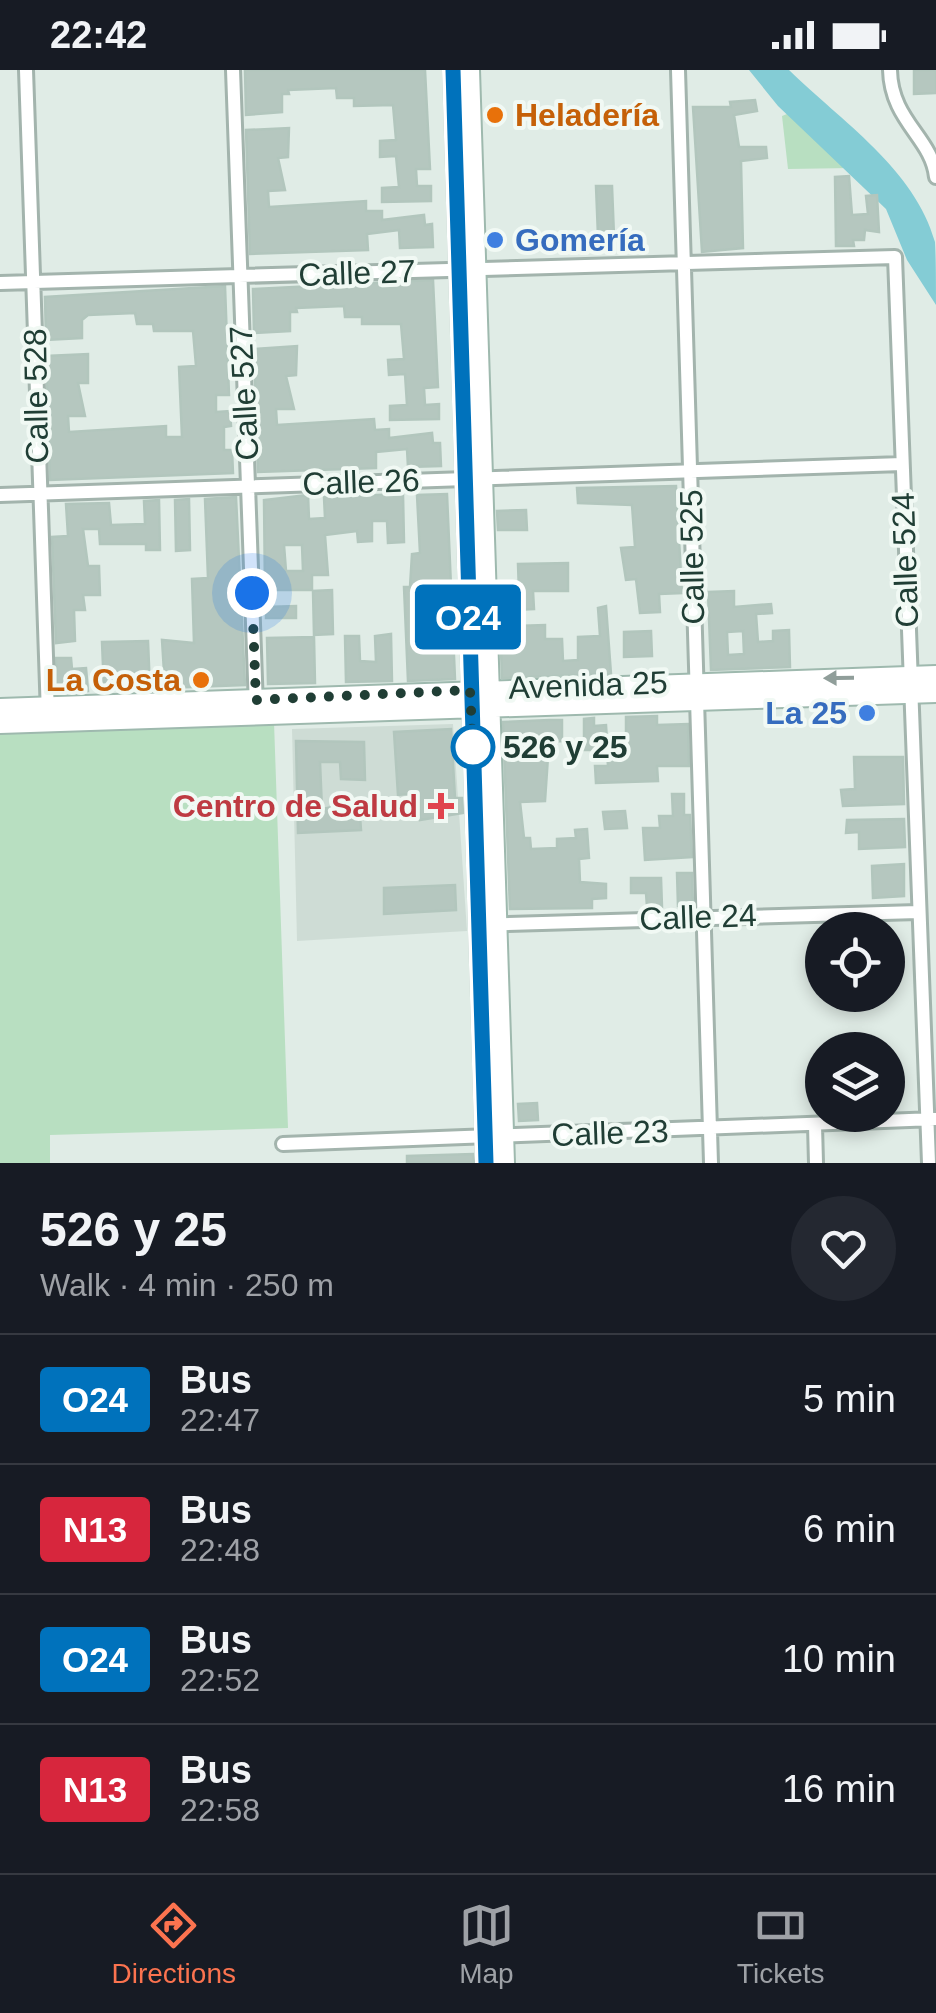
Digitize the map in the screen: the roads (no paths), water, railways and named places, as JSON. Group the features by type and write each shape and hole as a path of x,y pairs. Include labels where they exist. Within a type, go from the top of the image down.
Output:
{"main road":[{"path":"452,70 467,270 474,478 480,698 478,925 495,1137 505,1163"},
{"path":"467,270 470,70"},
{"name":"Avenida 25","path":"910,685 936,676"},
{"name":"Avenida 25","path":"0,724 48,715 480,698 910,685 936,692"},
{"path":"480,698 498,923 495,1137 486,1163"},
{"name":"Avenida 25","path":"0,708 48,715"}],"street":[{"name":"Calle 528","path":"26,70 48,715"},
{"name":"Calle 527","path":"233,70 256,708"},
{"name":"Calle 525","path":"678,70 711,1163"},
{"path":"890,70 894,105 931,161 936,178"},
{"name":"Calle 27","path":"0,284 895,256"},
{"name":"Calle 524","path":"895,256 918,912 932,1119 929,1163"},
{"name":"Calle 26","path":"0,495 902,464"},
{"name":"Calle 24","path":"478,925 918,912"},
{"name":"Calle 23","path":"905,1120 932,1119"},
{"name":"Calle 23","path":"284,1144 805,1125"},
{"path":"814,1132 816,1163"}],"water":[{"path":"749,70 789,70 894,169 911,191 935,242 936,305 907,260 886,209 778,106"}],"place":[{"name":"Heladería","path":"495,115"},
{"name":"Gomería","path":"495,240"},
{"name":"La Costa","path":"201,680"},
{"name":"La 25","path":"867,713"},
{"name":"526 y 25","path":"473,747"},
{"name":"Centro de Salud","path":"441,806"}]}
